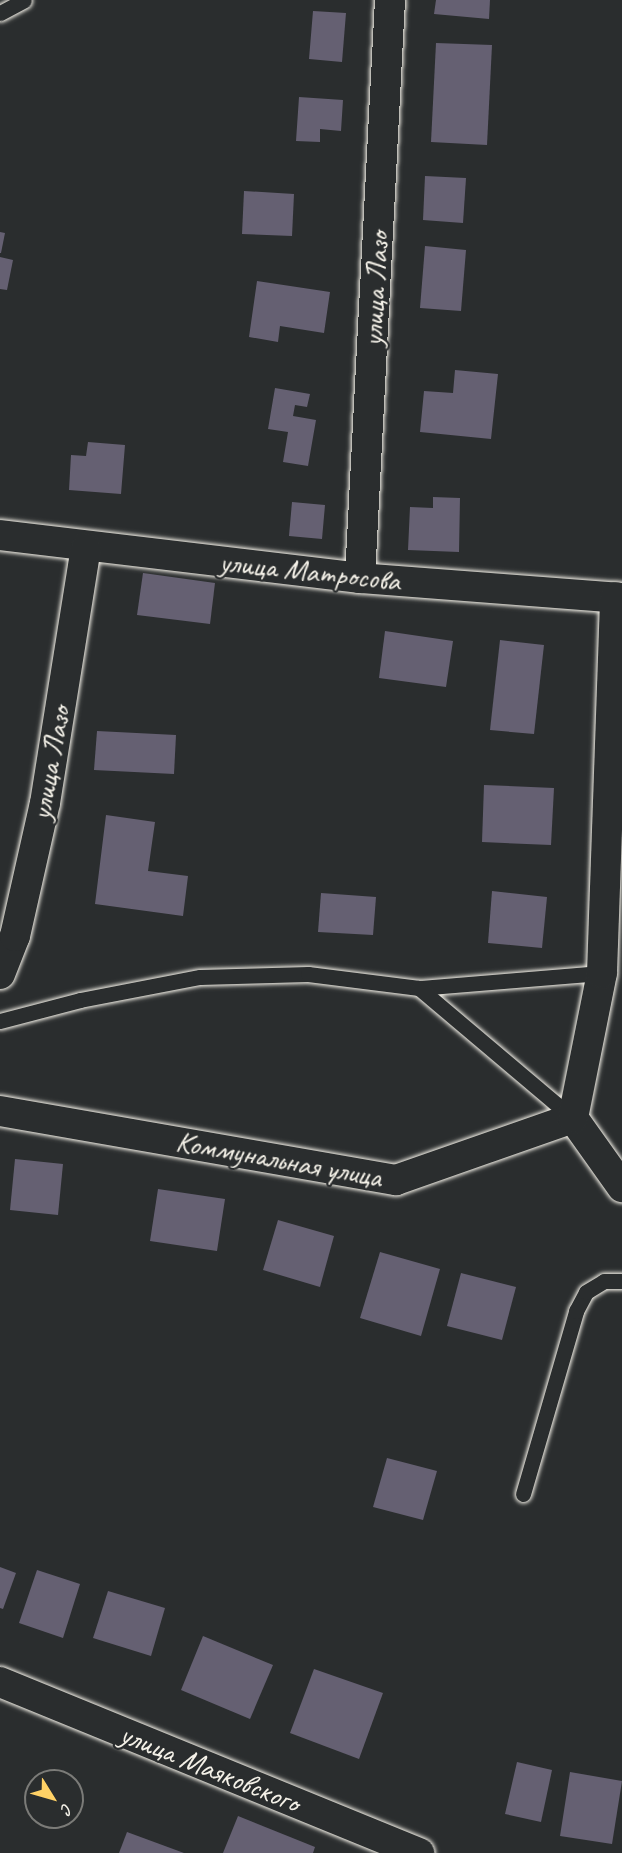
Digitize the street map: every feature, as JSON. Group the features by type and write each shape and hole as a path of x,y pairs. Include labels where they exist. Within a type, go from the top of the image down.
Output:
{"street":[{"name":"улица Лазо","path":"360,578 390,0"},
{"name":"улица Матросова","path":"0,535 86,548 360,578 618,598"},
{"name":"улица Лазо","path":"0,974 15,936 45,803 86,548"},
{"path":"618,598 602,973 573,1118 622,1187"},
{"name":"Коммунальная улица","path":"0,1110 396,1179 573,1118"},
{"name":"улица Маяковского","path":"0,1682 420,1853"}],"lane":[{"path":"0,13 24,0"},
{"path":"0,1021 80,1000 200,977 308,974 418,988 602,973"},
{"path":"418,988 573,1118"},
{"path":"523,1494 576,1311 586,1292 604,1281 622,1281"}],"building":[{"path":"436,0 490,0 489,19 434,14"},
{"path":"313,11 346,13 342,62 309,59"},
{"path":"436,43 492,45 487,145 431,142"},
{"path":"299,97 343,100 341,131 320,129 320,142 296,141"},
{"path":"425,176 466,178 463,223 423,220"},
{"path":"244,191 294,194 292,236 242,234"},
{"path":"0,232 5,233 1,253 0,253"},
{"path":"425,246 466,250 461,311 420,308"},
{"path":"0,257 13,260 7,290 0,289"},
{"path":"257,281 330,292 324,333 280,326 278,342 249,337"},
{"path":"455,370 498,374 491,439 420,432 424,391 453,393"},
{"path":"275,388 310,394 307,407 295,405 293,416 316,420 308,466 283,462 288,432 268,429"},
{"path":"88,442 125,445 121,494 69,490 71,455 86,456"},
{"path":"433,497 460,498 459,552 408,550 410,507 433,508"},
{"path":"292,502 325,505 322,539 289,536"},
{"path":"143,573 215,583 210,624 137,615"},
{"path":"385,631 453,641 446,687 379,678"},
{"path":"500,640 544,645 534,734 490,730"},
{"path":"97,731 176,735 174,774 94,770"},
{"path":"484,785 554,788 551,845 482,842"},
{"path":"106,815 155,822 148,871 188,876 183,916 95,904"},
{"path":"492,891 547,897 542,948 488,943"},
{"path":"321,893 376,897 373,935 318,932"},
{"path":"15,1159 63,1164 58,1215 10,1210"},
{"path":"158,1189 225,1199 217,1251 150,1241"},
{"path":"278,1220 334,1236 320,1287 263,1270"},
{"path":"380,1252 440,1269 421,1336 360,1318"},
{"path":"461,1273 516,1287 502,1340 447,1326"},
{"path":"387,1458 437,1471 423,1520 373,1507"},
{"path":"0,1567 16,1573 3,1609 0,1608"},
{"path":"37,1570 80,1584 63,1638 19,1623"},
{"path":"108,1591 165,1608 151,1656 93,1638"},
{"path":"203,1636 273,1665 250,1719 181,1690"},
{"path":"314,1669 383,1693 359,1759 290,1733"},
{"path":"517,1762 552,1770 541,1822 505,1814"},
{"path":"570,1772 622,1781 612,1844 560,1836"},
{"path":"238,1816 315,1847 313,1853 223,1853"},
{"path":"127,1832 184,1853 119,1853"}]}
